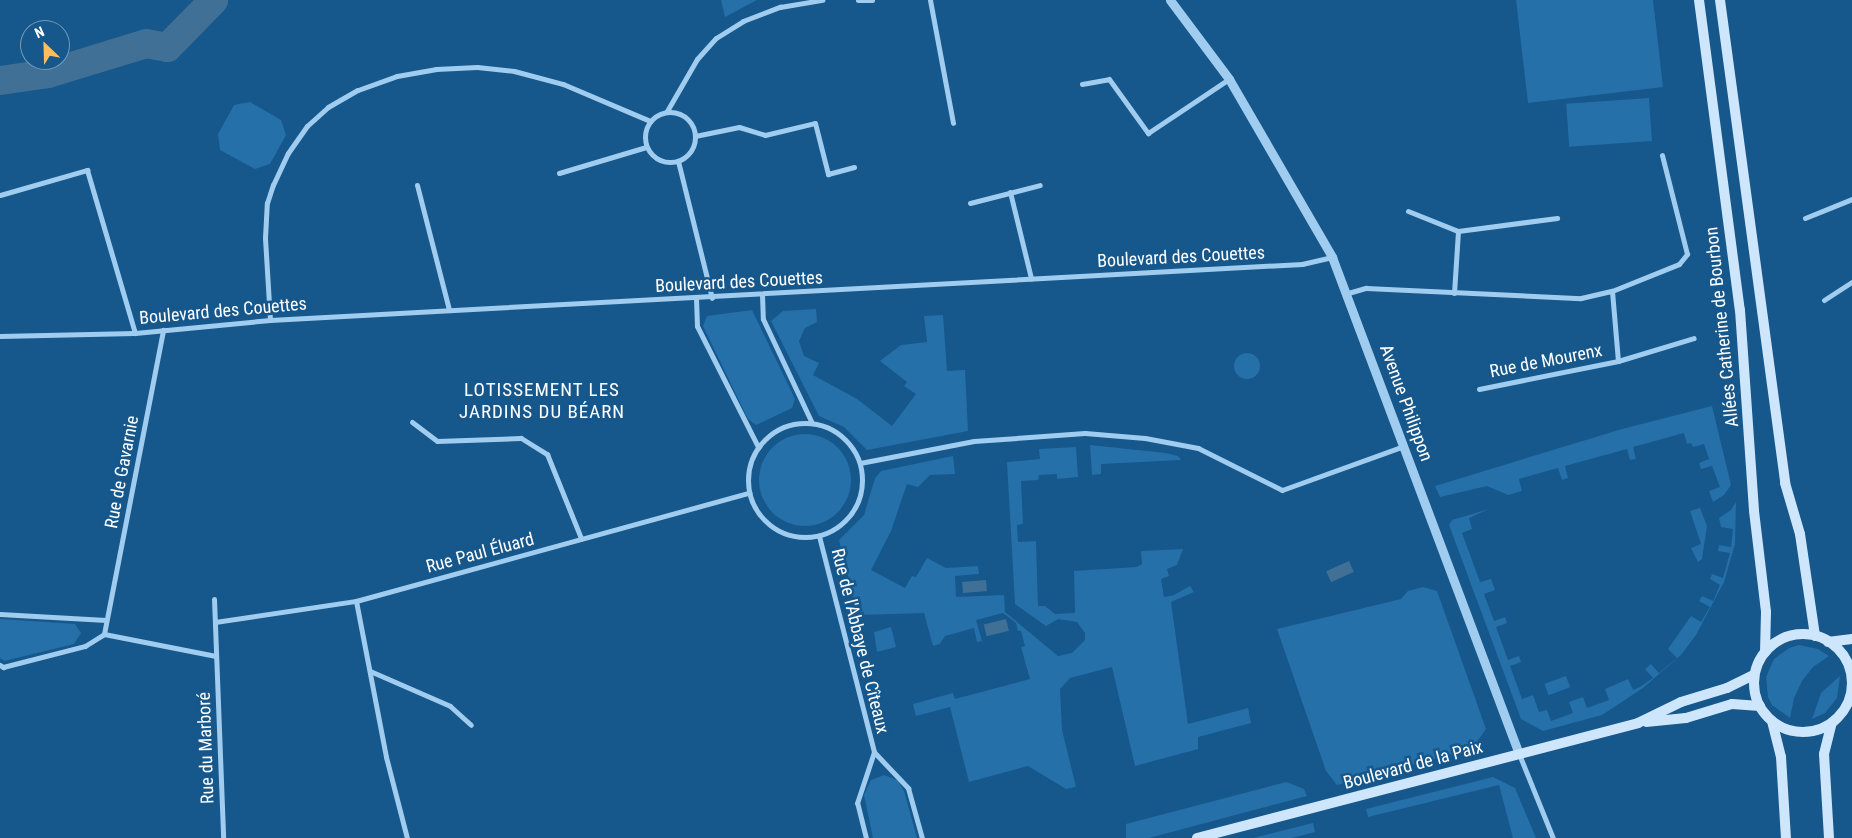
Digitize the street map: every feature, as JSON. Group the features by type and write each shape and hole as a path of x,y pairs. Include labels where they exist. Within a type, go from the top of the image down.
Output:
{"main road":[{"name":"Allées Catherine de Bourbon","path":"1699,0 1740,310 1754,511 1766,612 1765,652"},
{"path":"1720,0 1785,484 1800,534 1808,607 1815,636"},
{"path":"1830,838 1824,754 1832,723 1848,703 1852,691 1849,666 1843,654 1828,642 1815,636 1785,637 1765,652 1754,675 1754,688 1760,706 1772,721 1783,728 1808,732 1832,723"},
{"path":"1828,642 1852,639"},
{"name":"Boulevard de la Paix","path":"1197,838 1638,722 1681,702 1728,688 1754,675"},
{"name":"Boulevard de la Paix","path":"1638,722 1686,718 1732,704 1760,706"},
{"path":"1772,721 1781,756 1786,838"}],"street":[{"path":"667,111 683,115 694,128 695,136 691,151 678,161 658,160 646,147 644,134 650,121 667,111 697,59 716,38 743,21 780,7 822,0"},
{"path":"858,0 872,0"},
{"path":"930,0 953,122"},
{"name":"Avenue Philippon","path":"1170,0 1229,79 1332,257 1348,293 1519,754"},
{"path":"270,320 265,238 267,203 273,185 288,153 307,126 328,107 358,90 405,75 476,66 514,71 563,84 650,121"},
{"path":"1082,84 1109,79 1148,134 1229,79"},
{"path":"695,136 738,127 765,135 815,123 828,174 854,167"},
{"path":"559,173 646,147"},
{"path":"1348,293 1366,288 1581,298 1612,291 1678,264 1687,254 1662,155"},
{"path":"678,161 712,298"},
{"path":"0,195 87,170 135,333"},
{"path":"970,202 1040,185"},
{"path":"417,186 449,310"},
{"path":"1010,192 1031,278"},
{"path":"1804,218 1852,199"},
{"path":"1408,211 1458,231 1557,218"},
{"path":"1454,293 1458,231"},
{"name":"Boulevard des Couettes","path":"0,336 135,333 270,320 712,298 1031,278 1302,264 1332,257"},
{"path":"1824,300 1852,282"},
{"name":"Rue de Mourenx","path":"1612,291 1618,361"},
{"path":"762,294 763,319 812,423"},
{"path":"696,298 697,326 758,447"},
{"name":"Rue de Gavarnie","path":"104,634 163,330"},
{"name":"Rue de Mourenx","path":"1479,389 1618,361 1694,338"},
{"path":"412,422 438,442 521,438 547,454 581,538"},
{"path":"812,423 842,436 860,463 862,482 858,501 848,518 819,536 802,537 776,529 756,510 749,493 750,461 758,447 782,427 812,423"},
{"path":"860,463 974,441 1085,433 1145,438 1198,448 1282,490 1405,446"},
{"name":"Rue Paul Éluard","path":"215,622 356,601 749,493"},
{"name":"Rue de l'Abbaye de Cîteaux","path":"819,536 874,752 908,788 922,838"},
{"name":"Rue du Marboré","path":"214,599 224,838"},
{"path":"356,601 386,757 407,838"},
{"path":"0,614 106,620"},
{"path":"0,665 3,667 85,646 104,634 216,656"},
{"path":"370,671 450,706 471,726"},
{"name":"Rue de l'Abbaye de Cîteaux","path":"866,838 857,803 874,752"},
{"path":"1519,754 1554,838"}],"shaded area":[{"path":"721,0 757,0 725,17"},
{"path":"1516,0 1653,0 1663,87 1528,103"},
{"path":"1649,98 1652,141 1569,147 1566,104"},
{"path":"250,102 281,120 286,135 270,164 255,169 220,150 218,134 234,105"},
{"path":"816,309 817,322 805,328 799,341 804,356 819,363 813,375 857,399 892,426 916,394 904,386 907,382 880,361 901,345 927,342 924,316 943,315 947,371 965,370 968,431 867,450 844,427 819,416 771,321 783,311"},
{"path":"752,310 795,399 792,408 756,425 748,419 703,326 707,316"},
{"path":"1247,353 1256,357 1260,366 1256,375 1247,379 1238,375 1234,366 1238,357"},
{"path":"1712,406 1731,485 1724,495 1713,502 1709,491 1720,487 1712,466 1701,469 1699,463 1709,459 1704,444 1693,447 1691,443 1687,444 1684,433 1633,447 1636,459 1630,460 1627,449 1565,466 1568,478 1562,480 1558,468 1519,479 1522,491 1508,495 1487,486 1440,497 1435,486 1622,429"},
{"path":"805,434 823,437 838,447 848,462 851,480 848,498 838,513 823,523 805,526 787,523 772,513 762,498 759,480 762,462 772,447 787,437"},
{"path":"1090,445 1166,453 1178,456 1181,460 1101,464 1101,474 1092,475"},
{"path":"1076,447 1078,477 1057,479 1057,474 1039,475 1038,480 1021,481 1023,524 1017,525 1018,542 1036,541 1038,606 1045,606 1055,614 1075,613 1074,571 1136,567 1142,564 1141,551 1183,549 1177,565 1167,569 1169,576 1161,579 1164,597 1174,595 1190,586 1194,592 1171,602 1188,724 1248,708 1251,723 1198,737 1198,749 1135,766 1112,667 1070,678 1060,689 1062,730 1076,787 1066,789 1028,766 969,782 950,707 916,716 913,704 953,693 955,699 1030,679 1021,647 1025,646 1021,631 1018,631 1016,623 1003,613 976,620 982,641 977,642 974,628 945,636 940,644 933,646 924,613 858,615 839,540 864,515 875,478 881,471 953,456 955,474 930,475 918,487 907,484 891,531 871,570 905,588 912,576 916,577 927,558 946,568 978,566 979,574 955,576 956,597 1004,595 1005,612 1058,656 1072,653 1085,640 1085,633 1077,622 1058,619 1046,626 1015,604 1007,462 1040,459 1039,449"},
{"path":"1736,502 1735,544 1724,582 1696,635 1681,655 1643,688 1602,715 1543,731 1521,719 1449,525 1452,520 1489,509 1469,518 1472,529 1462,533 1480,582 1491,579 1495,590 1484,594 1494,621 1505,617 1507,623 1496,627 1508,660 1519,656 1521,662 1510,666 1522,699 1533,695 1539,712 1547,710 1551,721 1573,713 1569,702 1583,697 1587,708 1609,700 1605,689 1628,679 1633,690 1640,687 1653,678 1645,669 1651,664 1659,673 1677,658 1668,649 1691,616 1701,622 1710,607 1699,601 1702,596 1713,601 1720,585 1710,579 1712,574 1723,578 1730,553 1718,551 1719,545 1731,547 1733,529 1721,527 1719,518 1731,510"},
{"path":"1700,508 1707,526 1702,559 1698,562 1691,548 1701,544 1690,511"},
{"path":"1349,561 1354,572 1331,582 1326,571"},
{"path":"986,580 987,591 963,593 962,582"},
{"path":"1423,587 1437,591 1486,729 1472,749 1337,785 1326,771 1277,629 1401,599 1408,591"},
{"path":"0,619 75,624 81,633 74,644 4,661 0,658"},
{"path":"1006,619 1009,631 987,636 984,625"},
{"path":"891,627 896,647 877,652 874,632"},
{"path":"1799,645 1818,649 1829,656 1813,667 1802,681 1794,698 1790,718 1772,705 1768,697 1766,677 1774,659 1789,648"},
{"path":"1566,676 1570,687 1548,695 1544,684"},
{"path":"1840,676 1837,698 1825,713 1812,719 1821,693"},
{"path":"884,775 897,780 904,791 917,838 873,838 864,795 871,780"},
{"path":"1493,777 1515,788 1536,838 1513,838 1499,785 1368,817 1366,809"},
{"path":"1286,782 1304,789 1307,796 1149,838 1126,838 1126,824"},
{"path":"1313,823 1315,832 1292,838 1253,838"}],"waterway":[{"path":"0,80 48,73 146,43 167,47 213,0"}],"district":[{"name":"LOTISSEMENT LES JARDINS DU BÉARN","path":"542,401"}]}
